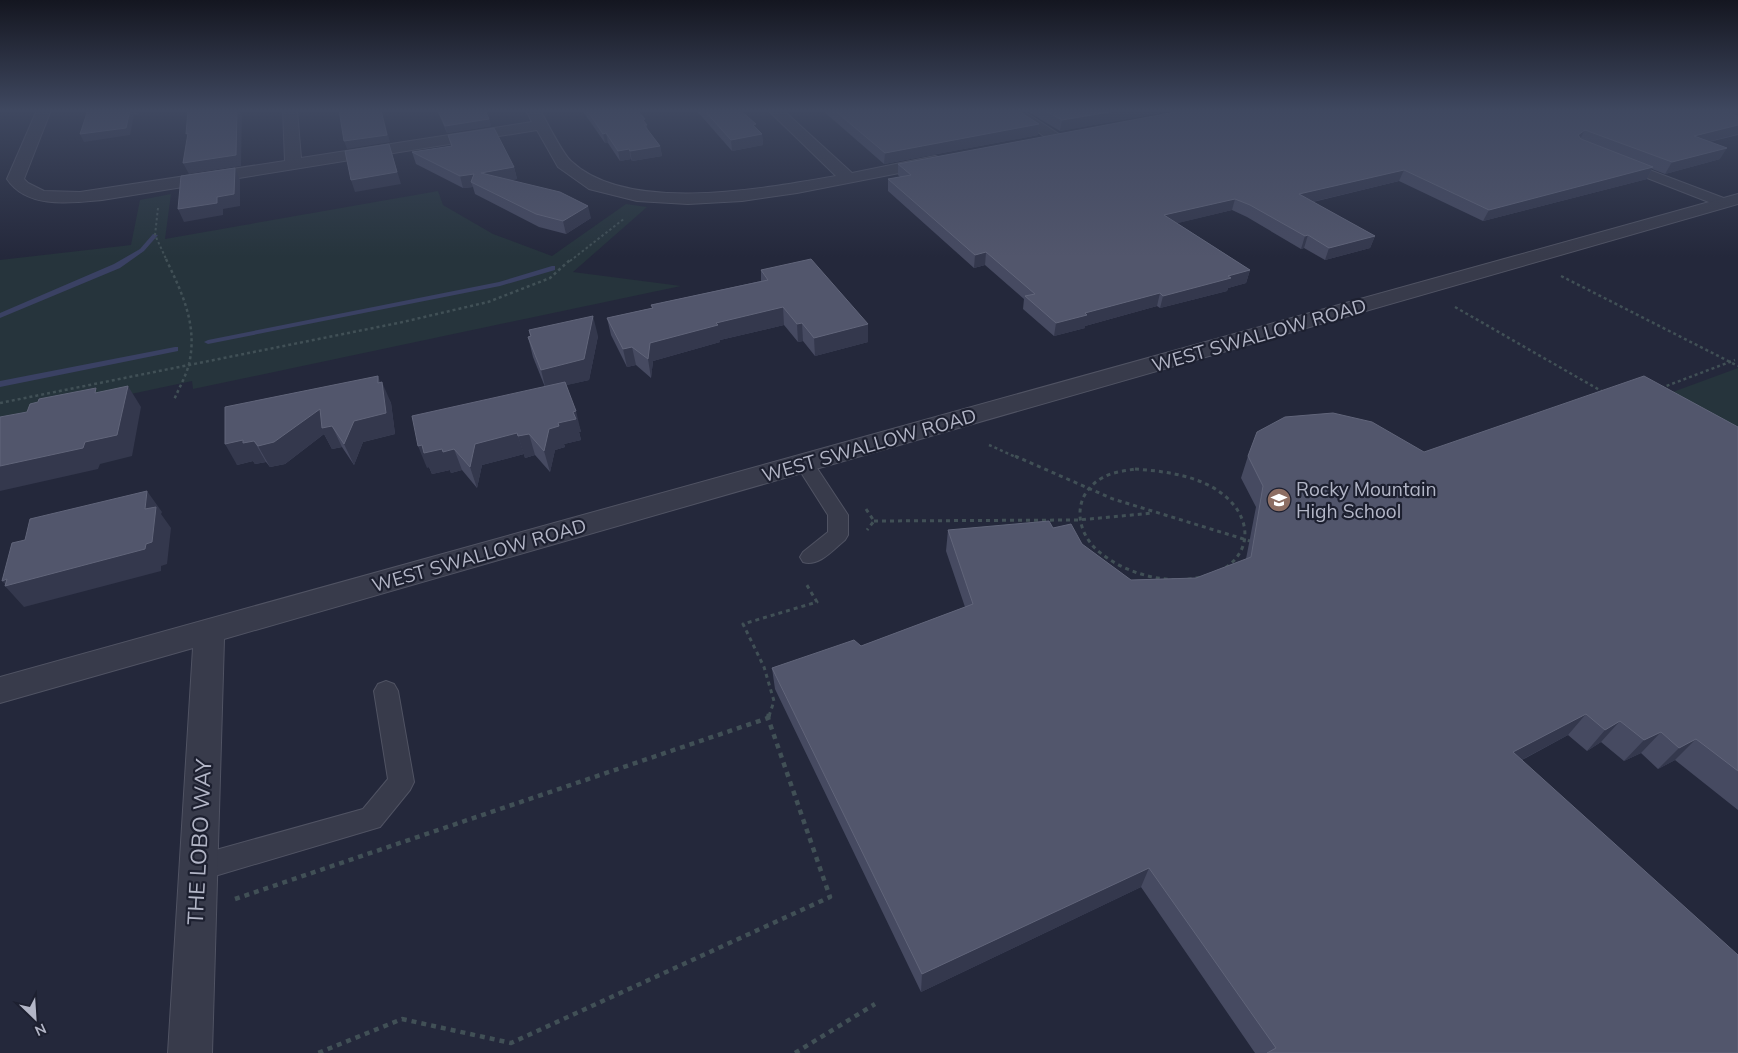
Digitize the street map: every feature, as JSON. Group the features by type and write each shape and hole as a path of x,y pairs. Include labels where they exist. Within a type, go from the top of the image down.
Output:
{"street":[{"path":"23,159 15,179 19,187 41,195 75,197 102,195 324,159"},
{"path":"293,159 293,164"},
{"path":"561,159 582,180 615,192 658,198 716,199 758,194 947,159"},
{"path":"828,159 848,178"},
{"name":"WEST SWALLOW ROAD","path":"0,690 1731,201"},
{"name":"THE LOBO WAY","path":"190,1053 209,631"}],"lane":[{"path":"1616,160 1731,201"},
{"path":"804,463 838,515 838,535 810,557"},
{"path":"198,868 372,819 401,782 386,691"}],"path":[{"path":"161,185 155,235 186,301 193,335 189,365 174,400"},
{"path":"0,403 403,322 488,302 550,278 622,220 658,198"},
{"path":"1561,276 1738,366"},
{"path":"1455,307 1605,393"},
{"path":"1658,390 1735,360"},
{"path":"989,444 1088,489 1153,513 1250,541"},
{"path":"1135,469 1156,469 1177,473 1216,490 1231,503 1241,517 1246,532 1244,546 1237,560 1224,570 1205,578 1190,580 1159,578 1135,572 1114,562 1097,550 1085,536 1078,520 1081,498 1100,479 1116,472 1135,469"},
{"path":"865,507 874,521"},
{"path":"874,521 1078,520 1153,513"},
{"path":"863,535 874,521"},
{"path":"318,1053 402,1020 511,1043 830,896 768,718 774,701 764,667 743,624 817,602 804,580 812,577"},
{"path":"196,912 768,718"},
{"path":"795,1053 875,1004"}],"shaded area":[{"path":"438,191 443,205 493,234 552,256 626,204 647,207 573,272 681,286 193,389 192,381 0,422 0,260 131,245 140,200 171,194 165,239"},
{"path":"1738,368 1738,449 1651,400"}],"building":[{"path":"184,159 209,159 183,163"},
{"path":"347,159 393,159 397,172 351,180"},
{"path":"426,159 510,159 514,167 481,173 560,192 588,206 563,221 536,214 471,182 474,174 460,176"},
{"path":"924,159 1633,159 1653,167 1489,210 1404,170 1299,194 1375,236 1329,248 1308,235 1305,236 1250,205 1235,199 1164,215 1250,270 1228,276 1231,278 1163,296 1160,293 1085,313 1087,315 1056,323 1025,296 1035,294 986,252 975,255 888,179 911,175 898,164"},
{"path":"1664,159 1683,159 1672,162"},
{"path":"235,168 234,194 217,197 217,203 178,209 181,176"},
{"path":"811,259 868,324 814,338 802,323 797,324 783,307 716,323 718,325 650,343 648,359 632,347 623,349 607,318 653,308 651,305 768,280 761,270"},
{"path":"593,316 584,359 541,370 528,337 531,336 529,330"},
{"path":"378,376 378,383 382,382 386,413 354,421 344,444 332,426 322,428 320,409 274,442 258,446 254,441 243,443 243,440 225,444 225,407"},
{"path":"1644,376 1738,427 1738,771 1696,739 1679,748 1661,732 1644,740 1620,721 1605,730 1586,714 1513,752 1738,955 1738,1053 1267,1053 1276,1048 1149,868 922,974 772,668 854,640 861,646 973,604 948,530 1049,521 1053,528 1071,524 1082,544 1131,580 1196,578 1251,557 1263,486 1248,456 1257,432 1285,417 1333,413 1372,422 1424,452"},
{"path":"565,382 576,411 573,412 576,419 558,423 559,426 549,429 544,451 529,434 518,436 517,433 475,444 470,467 454,449 443,452 442,449 424,453 422,445 418,446 412,416"},
{"path":"128,386 117,435 85,442 83,448 0,466 0,417 27,412 30,404 38,402 39,399 96,388 95,393"},
{"path":"147,491 145,509 156,507 152,542 146,544 145,549 5,586 7,579 2,581 12,543 25,540 30,519"}],"waterway":[{"path":"0,316 117,266 142,250 155,235"},
{"path":"208,342 500,284 552,268"},
{"path":"0,384 175,349"}],"place":[{"name":"Rocky Mountain High School","path":"1279,500"}]}
